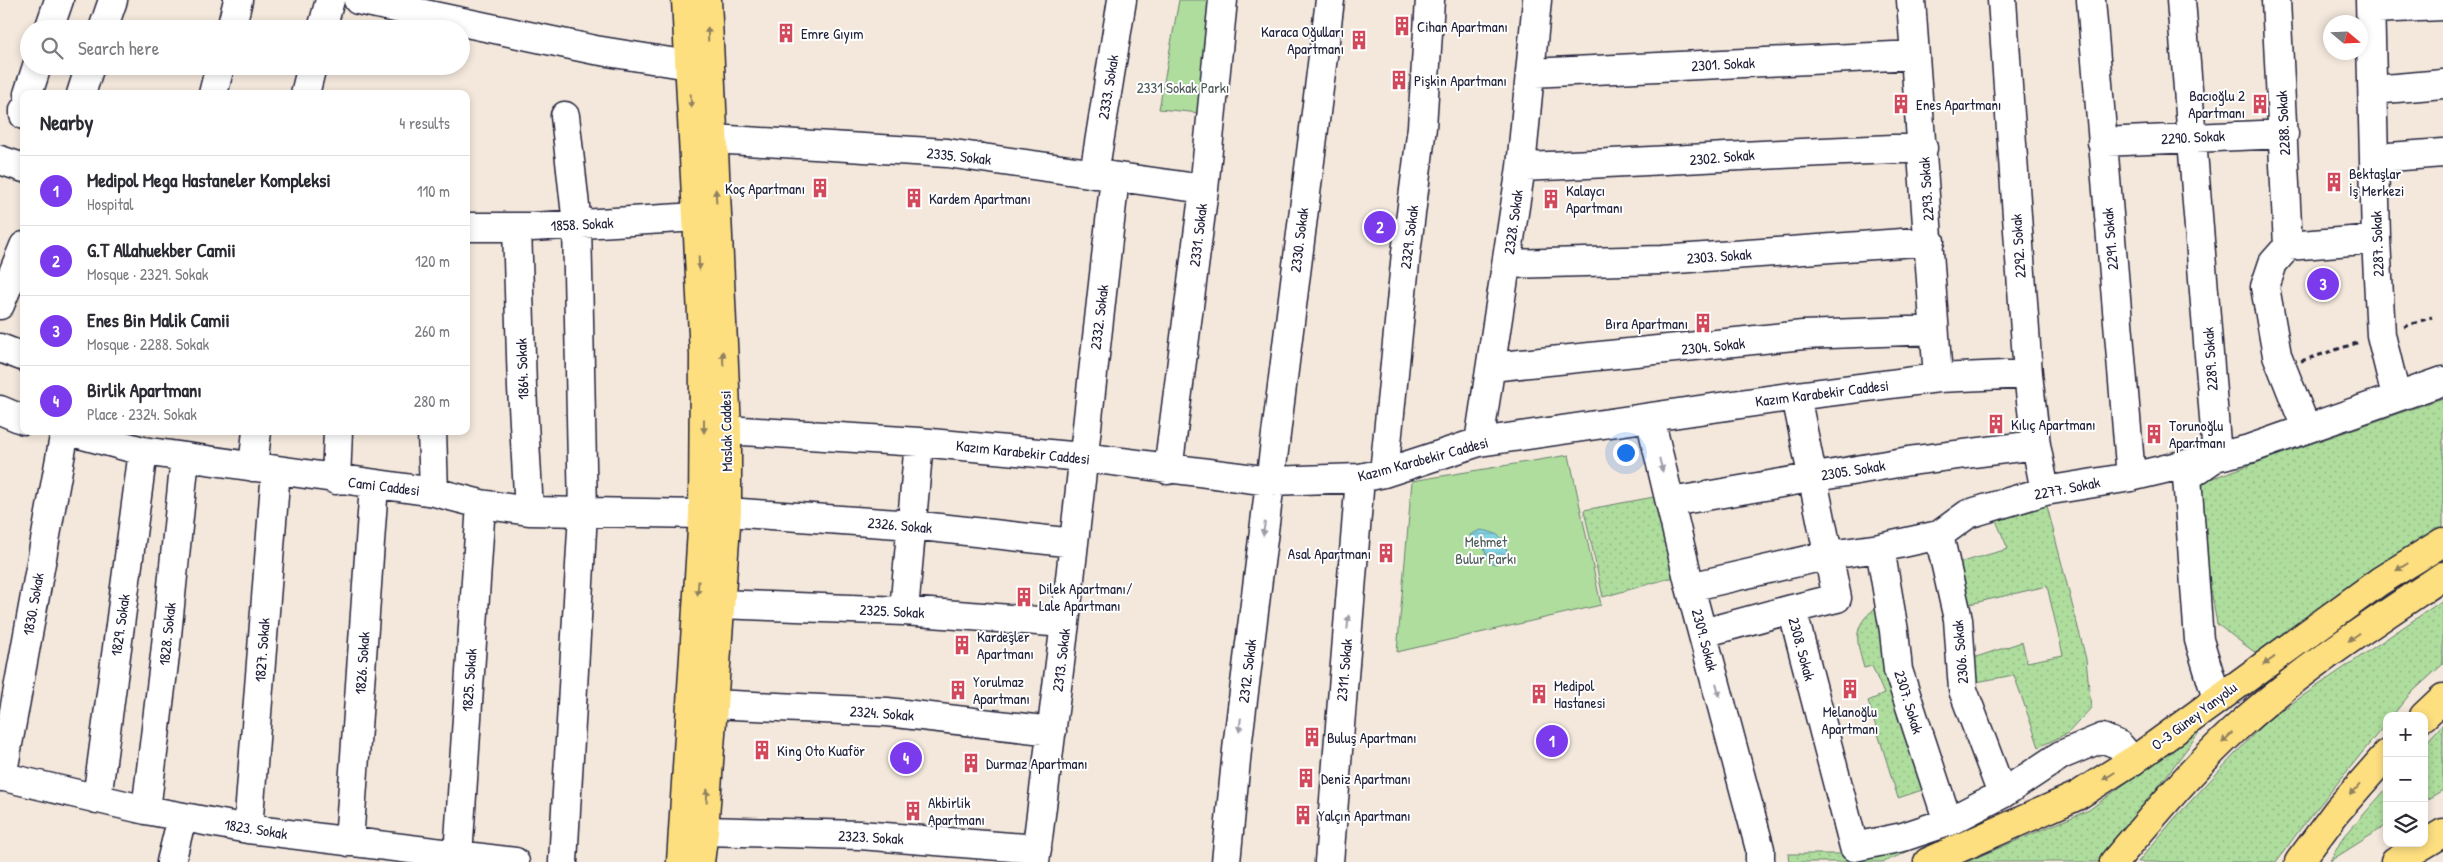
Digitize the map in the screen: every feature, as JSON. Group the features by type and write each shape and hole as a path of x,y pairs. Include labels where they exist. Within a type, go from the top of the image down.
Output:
{"main road":[{"name":"Maslak Caddesi","path":"686,0 719,604 704,831 700,862"},
{"name":"Maslak Caddesi","path":"681,862 715,513 727,430 707,0"},
{"name":"O-3 Güney Yanyolu","path":"1928,862 2077,796 2133,761 2380,581 2443,542"},
{"path":"2114,862 2189,776 2242,722 2296,678 2443,576"},
{"path":"2428,712 2443,698"},
{"path":"2299,862 2337,811 2384,757"},
{"path":"2395,862 2443,833"}],"street":[{"path":"106,20 113,0"},
{"path":"232,20 238,0"},
{"path":"324,20 330,0"},
{"path":"358,0 453,20"},
{"name":"2333. Sokak","path":"1104,175 1122,0"},
{"name":"2331. Sokak","path":"1168,470 1204,189 1223,0"},
{"name":"2330. Sokak","path":"1270,481 1330,0"},
{"name":"2329. Sokak","path":"1372,476 1406,253 1422,127 1430,0"},
{"name":"2328. Sokak","path":"1479,442 1508,264 1521,167 1537,0"},
{"name":"2293. Sokak","path":"1911,0 1930,241 1938,378"},
{"name":"2292. Sokak","path":"2002,0 2028,374 2036,445 2045,491"},
{"name":"2291. Sokak","path":"2091,0 2131,477"},
{"name":"2289. Sokak","path":"2181,0 2217,456"},
{"name":"2288. Sokak","path":"2276,0 2288,246"},
{"path":"51,20 55,1"},
{"path":"2371,4 2443,6"},
{"name":"2287. Sokak","path":"2371,4 2376,158 2376,239 2381,336 2396,396"},
{"path":"470,24 595,50 689,65"},
{"name":"2301. Sokak","path":"1530,73 1915,55"},
{"path":"29,90 34,75"},
{"path":"82,90 87,75"},
{"path":"214,90 218,75"},
{"path":"306,90 310,75"},
{"path":"2373,90 2443,84"},
{"path":"564,862 584,513 577,224 565,116"},
{"name":"2290. Sokak","path":"2102,142 2284,134"},
{"name":"2335. Sokak","path":"713,139 947,153 1204,189"},
{"name":"2302. Sokak","path":"1521,167 1683,161 1770,153 1923,148"},
{"path":"2376,158 2443,153"},
{"path":"0,160 20,167"},
{"name":"2332. Sokak","path":"1082,457 1104,175"},
{"name":"1858. Sokak","path":"470,227 517,227 697,217"},
{"name":"1864. Sokak","path":"517,227 522,388 529,511"},
{"path":"2306,428 2277,354 2265,287 2273,263 2288,246 2376,239"},
{"name":"2303. Sokak","path":"1508,264 1662,260 1930,241"},
{"path":"0,305 16,255"},
{"name":"2304. Sokak","path":"1492,367 1804,335 1934,330"},
{"path":"0,348 20,356"},
{"name":"Kazım Karabekir Caddesi","path":"727,430 919,442 1082,457 1168,470 1270,481 1372,476 1479,442 1796,396 1938,378 2028,374"},
{"name":"2277. Sokak","path":"1690,587 1829,555 1880,548 1939,535 1968,514 2045,491 2131,477 2249,449 2443,381"},
{"name":"2308. Sokak","path":"1796,396 1814,476 1837,598 1792,609 1854,847 1903,838 1948,822"},
{"name":"2309. Sokak","path":"1650,418 1690,587 1760,849 1760,862"},
{"name":"1830. Sokak","path":"1,776 66,435"},
{"name":"Cami Caddesi","path":"82,435 143,451 336,480 434,492 481,504 529,511 715,513"},
{"name":"1827. Sokak","path":"248,829 264,469 258,435"},
{"path":"336,480 338,435"},
{"path":"432,435 434,492"},
{"path":"904,611 919,442"},
{"name":"2305. Sokak","path":"1671,502 1814,476 2036,445"},
{"name":"1829. Sokak","path":"97,799 143,451"},
{"name":"1828. Sokak","path":"146,810 165,655 185,456"},
{"path":"2217,456 2187,477 2199,640 2217,699"},
{"name":"2313. Sokak","path":"1036,855 1065,624 1082,457"},
{"name":"2311. Sokak","path":"1329,862 1372,476"},
{"name":"2312. Sokak","path":"1226,862 1238,740 1270,481"},
{"name":"1826. Sokak","path":"349,842 374,485"},
{"name":"1825. Sokak","path":"458,856 481,504"},
{"name":"2326. Sokak","path":"715,513 912,525 1074,543"},
{"name":"2306. Sokak","path":"1939,535 1958,619 1963,690 2002,794"},
{"name":"2307. Sokak","path":"1880,548 1894,631 1898,670 1948,822"},
{"name":"2325. Sokak","path":"719,604 904,611 1065,624"},
{"path":"1703,633 1792,609"},
{"name":"2324. Sokak","path":"712,704 887,712 1052,731"},
{"path":"1948,822 2002,794 2061,755 2102,738 2119,745 2133,761"},
{"name":"1823. Sokak","path":"1,776 146,810 248,829 515,862"},
{"path":"171,862 182,817"},
{"name":"2323. Sokak","path":"704,831 860,835 1036,855"}],"path":[{"path":"2282,367 2381,336 2432,317"}],"green space":[{"name":"2331 Sokak Parkı","path":"1179,0 1212,0 1200,113 1159,109"},
{"path":"2443,398 2443,541 2257,654 2217,624 2197,511 2204,481"},
{"name":"Mehmet Bulur Parkı","path":"1569,455 1601,605 1397,652 1412,481"},
{"path":"1654,497 1674,577 1603,597 1584,510"},
{"path":"2046,502 2086,659 2091,708 2068,733 2039,747 2014,675 1976,682 1973,658 2022,642 2027,662 2063,655 2047,586 1961,606 1951,565 2008,549 1993,513"},
{"path":"2443,600 2443,664 2410,694 2395,712 2383,712 2383,727 2301,828 2276,862 2138,862 2175,818 2266,721"},
{"path":"1881,604 1925,789 1898,798 1868,701 1884,694 1872,666 1864,668 1858,639 1858,632 1865,618"},
{"path":"2443,724 2443,790 2428,799 2428,757 2428,741"},
{"path":"2204,726 2121,836 2098,862 1966,862 2089,810"},
{"path":"2383,793 2383,828 2330,861 2342,839"},
{"path":"1960,828 1884,862 1789,862 1788,854 1866,854"}],"water":[{"path":"1480,530 1492,532 1499,536 1508,553 1506,559 1496,564 1489,562 1484,548 1475,544 1470,535"}],"place":[{"name":"Cihan Apartmanı","path":"1402,26"},
{"name":"Emre Gıyım","path":"786,33"},
{"name":"Karaca Oğulları Apartmanı","path":"1359,40"},
{"name":"Pişkin Apartmanı","path":"1399,80"},
{"name":"Enes Apartmanı","path":"1901,104"},
{"name":"Bacıoğlu 2 Apartmanı","path":"2260,104"},
{"name":"Bektaşlar İş Merkezi","path":"2334,182"},
{"name":"Koç Apartmanı","path":"820,188"},
{"name":"Kardem Apartmanı","path":"914,198"},
{"name":"Kalaycı Apartmanı","path":"1551,199"},
{"name":"G.T Allahuekber Camii","path":"1380,227"},
{"name":"Enes Bin Malik Camii","path":"2323,284"},
{"name":"Bıra Apartmanı","path":"1703,323"},
{"name":"Kılıç Apartmanı","path":"1996,424"},
{"name":"Torunoğlu Apartmanı","path":"2154,434"},
{"name":"Asal Apartmanı","path":"1386,553"},
{"name":"Dilek Apartmanı/ Lale Apartmanı","path":"1024,597"},
{"name":"Kardeşler Apartmanı","path":"962,645"},
{"name":"Melanoğlu Apartmanı","path":"1850,689"},
{"name":"Yorulmaz Apartmanı","path":"958,690"},
{"name":"Medipol Hastanesi","path":"1539,694"},
{"name":"Buluş Apartmanı","path":"1312,737"},
{"name":"Medipol Mega Hastaneler Kompleksi","path":"1552,741"},
{"name":"King Oto Kuaför","path":"762,750"},
{"name":"Birlik Apartmanı","path":"906,758"},
{"name":"Durmaz Apartmanı","path":"971,763"},
{"name":"Deniz Apartmanı","path":"1306,778"},
{"name":"Akbirlik Apartmanı","path":"913,811"},
{"name":"Yalçın Apartmanı","path":"1303,815"}]}
